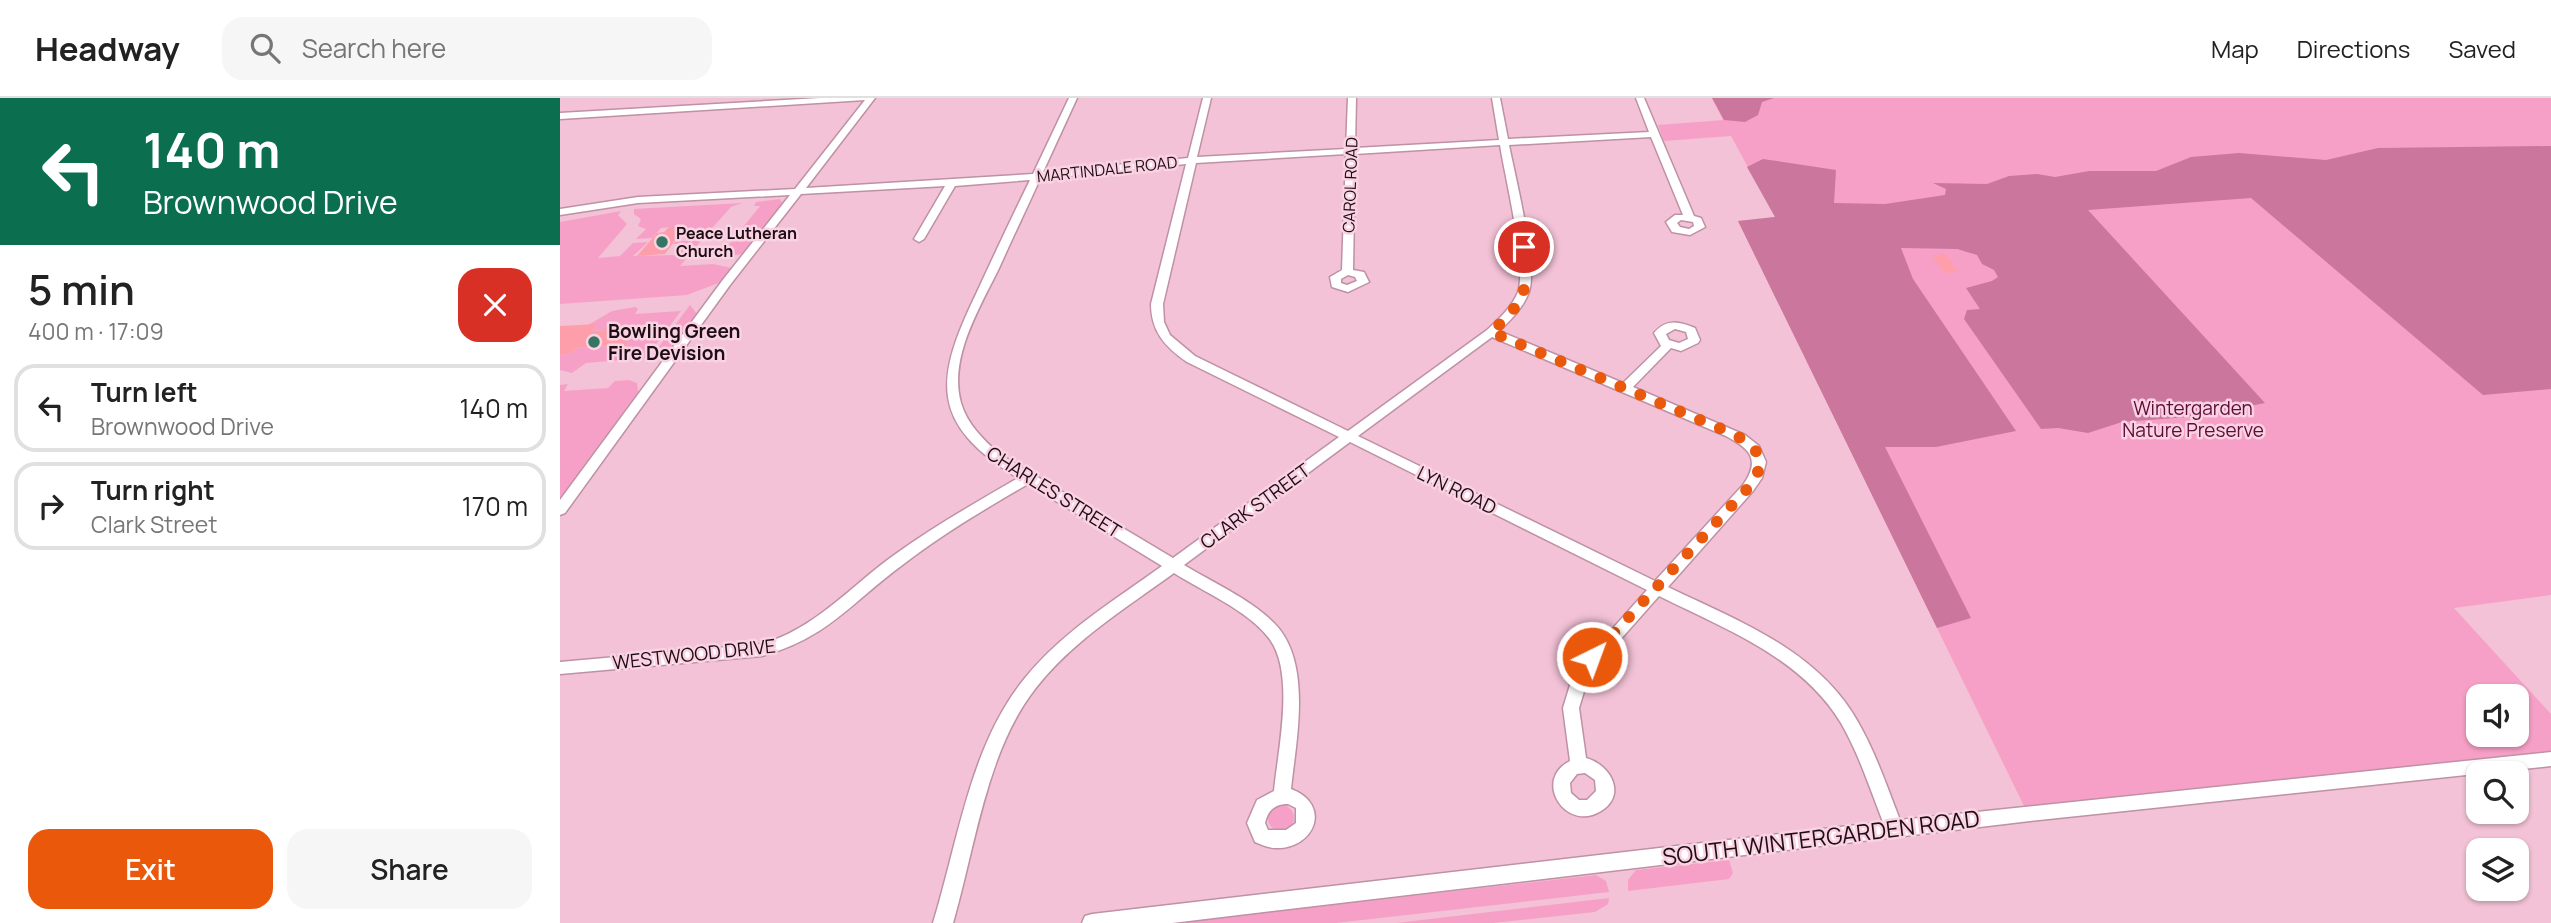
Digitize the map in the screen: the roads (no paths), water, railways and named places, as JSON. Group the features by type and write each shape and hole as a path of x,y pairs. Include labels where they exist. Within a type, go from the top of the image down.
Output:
{"street":[{"path":"639,111 654,98"},
{"path":"560,116 757,101 864,98"},
{"path":"560,510 797,192 871,98"},
{"name":"CHARLES STREET","path":"1073,98 963,333 950,378 954,404 965,428 994,457 1253,614 1279,641 1289,669 1290,691 1282,796"},
{"name":"LYN ROAD","path":"1207,98 1157,304 1157,324 1162,334 1191,359 1761,640 1796,662 1830,692 1858,734 1895,830"},
{"name":"CAROL ROAD","path":"1347,272 1352,98"},
{"name":"CLARK STREET","path":"943,923 986,771 999,736 1023,692 1039,672 1077,637 1491,332 1518,305 1527,286 1524,247 1496,98"},
{"path":"1640,98 1689,217"},
{"name":"MARTINDALE ROAD","path":"560,212 638,200 952,183 1193,160 1654,134"},
{"path":"919,240 952,183"},
{"path":"1491,332 1744,439 1760,458 1758,476 1592,657 1577,683 1571,717 1578,766"},
{"path":"1625,388 1670,345"},
{"name":"WESTWOOD DRIVE","path":"560,668 762,650 790,643 816,629 864,587 927,540 1028,478"},
{"name":"SOUTH WINTERGARDEN ROAD","path":"1092,923 1895,830 2551,760"}],"place":[{"name":"Peace Lutheran Church","path":"662,242"},
{"name":"Bowling Green Fire Devision","path":"594,342"}],"park label":[{"name":"Wintergarden Nature Preserve","path":"2193,419"}]}
